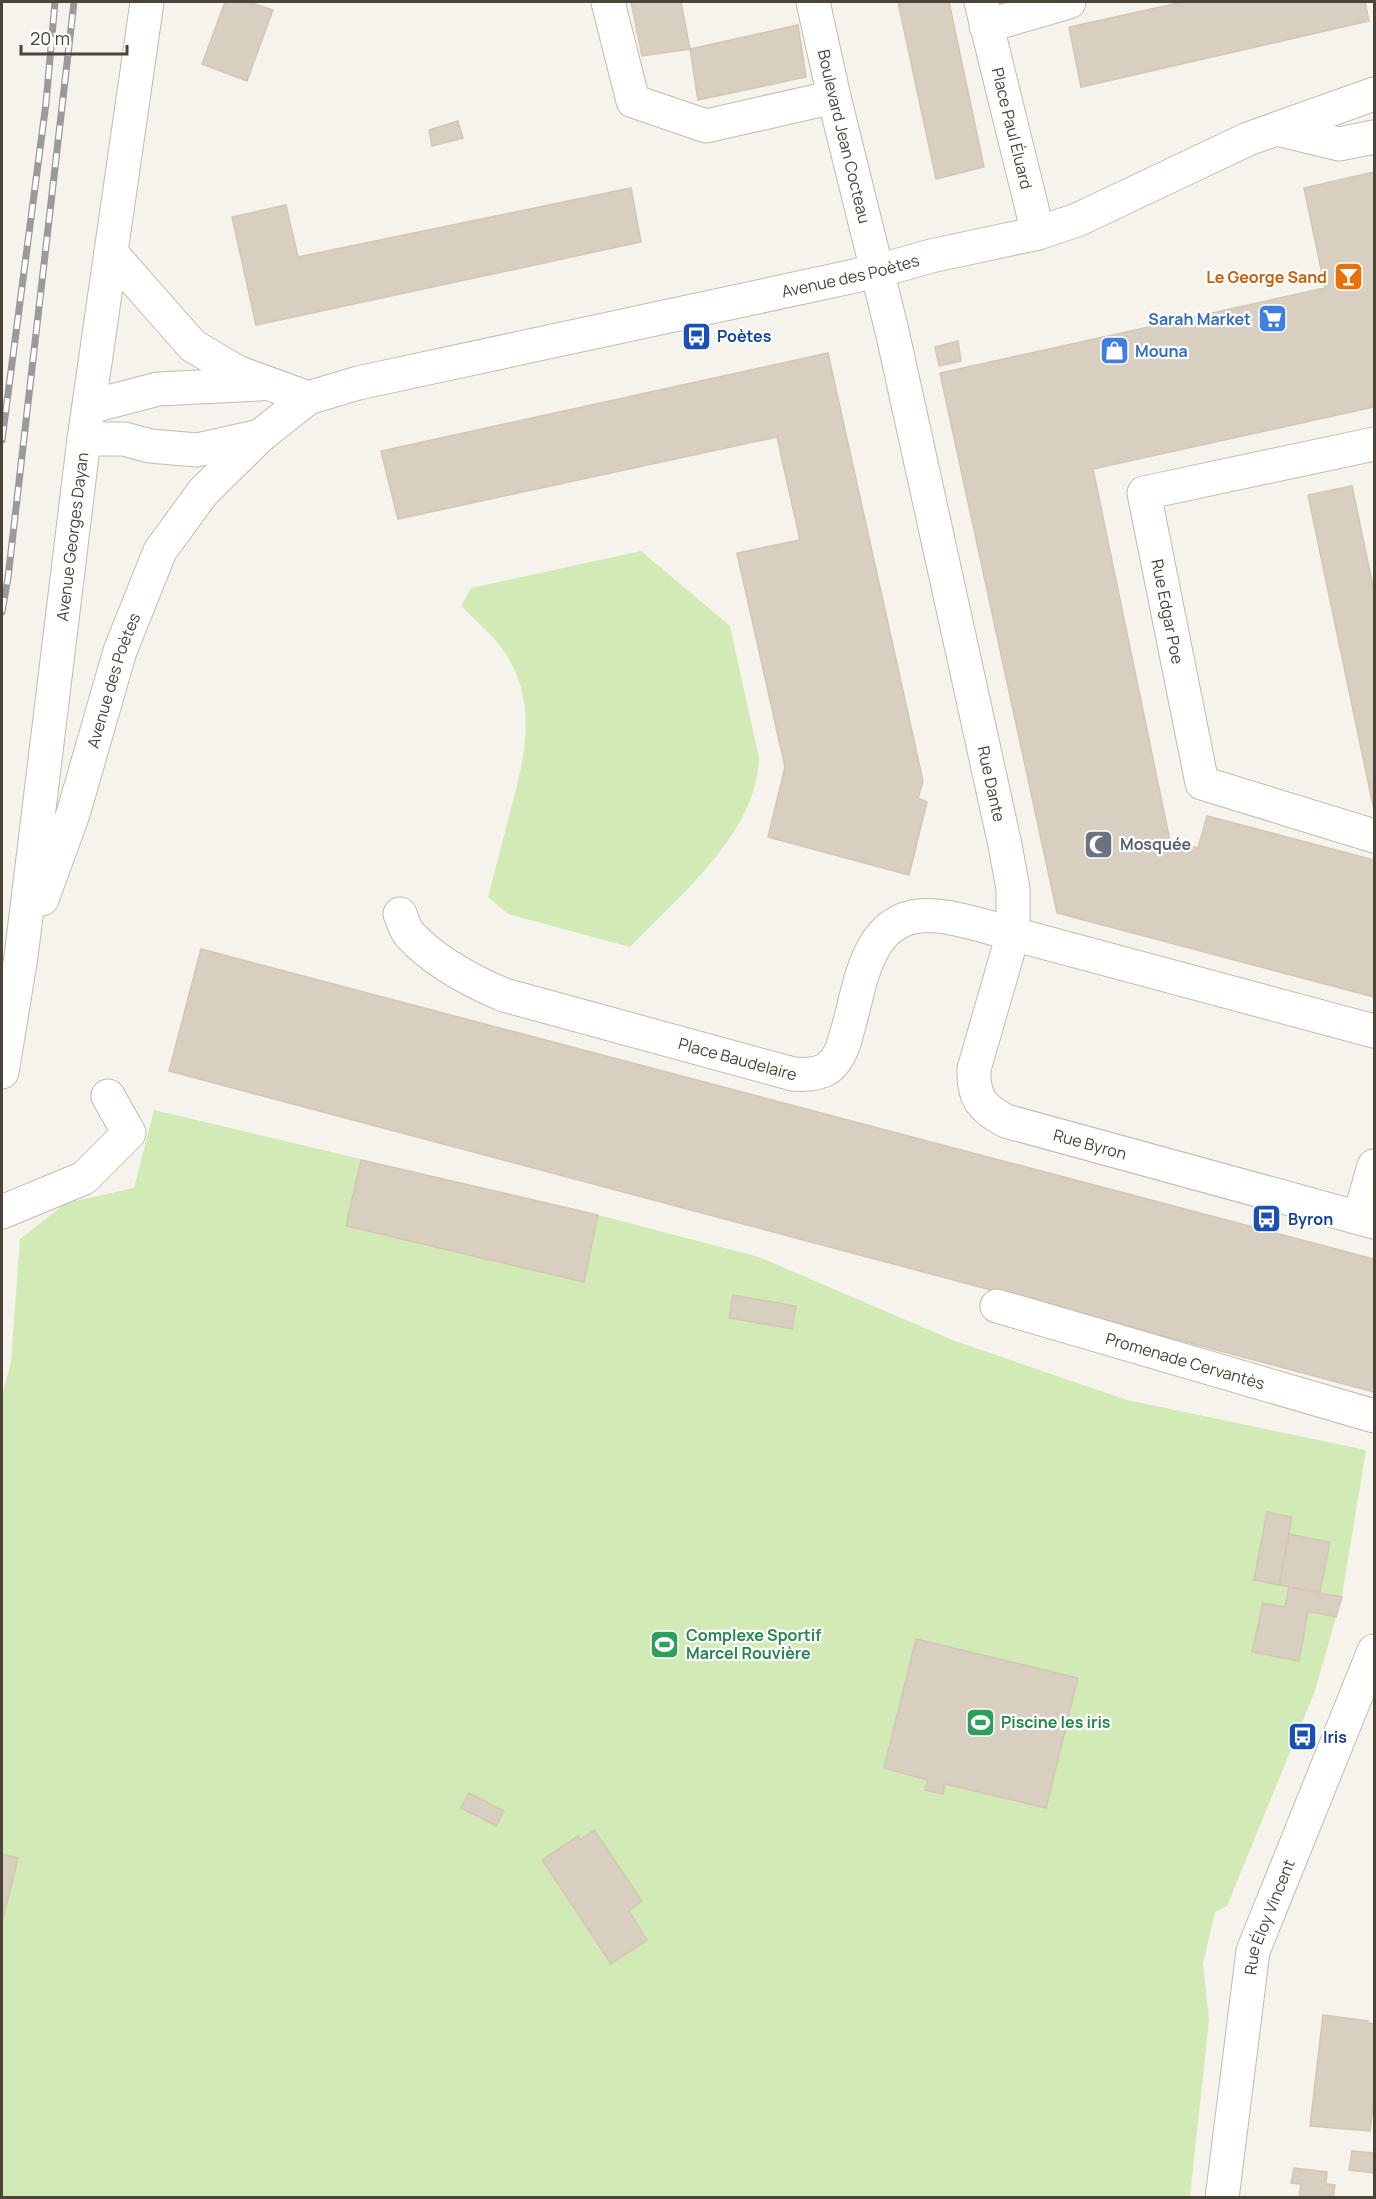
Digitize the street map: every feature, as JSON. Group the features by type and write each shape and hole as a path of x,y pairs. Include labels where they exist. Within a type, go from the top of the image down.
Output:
{"street":[{"name":"Avenue Georges Dayan","path":"2,1072 21,957 84,439 147,2"},
{"path":"608,2 633,101 706,126 834,97"},
{"name":"Boulevard Jean Cocteau","path":"813,2 834,97 878,271"},
{"name":"Place Paul Éluard","path":"1038,233 984,14 1070,2"},
{"name":"Avenue des Poètes","path":"21,957 73,814 120,651 160,551 203,492 260,436 308,398 369,381 878,271 931,256 1038,233 1077,220 1248,139 1374,94"},
{"path":"1277,129 1339,144 1374,137"},
{"path":"111,253 193,346 237,372 308,398"},
{"name":"Rue Dante","path":"878,271 1005,845 1013,889 1013,934"},
{"path":"89,407 158,389 268,384"},
{"name":"Avenue des Poètes","path":"84,439 124,439 150,446 197,450 260,436"},
{"name":"Rue Edgar Poe","path":"1374,444 1144,493 1202,783 1374,836"},
{"name":"Place Baudelaire","path":"400,914 408,933 433,954 471,981 504,995 793,1074 810,1075 827,1069 838,1057 854,1013 867,959 887,930 904,919 920,915 957,919 1013,934"},
{"path":"1013,934 1374,1031"},
{"name":"Rue Byron","path":"1013,934 974,1069 973,1085 977,1098 989,1113 1006,1121 1366,1220"},
{"path":"2,1212 84,1178 129,1133 108,1096"},
{"path":"1366,1220 1374,1166"},
{"name":"Promenade Cervantès","path":"997,1306 1374,1416"},
{"name":"Rue Éloy Vincent","path":"1222,2198 1253,1951 1374,1651"}],"green space":[{"path":"641,551 730,626 759,758 755,786 745,812 730,838 691,885 630,947 508,914 488,897 520,774 526,717 518,679 510,661 494,639 461,606 471,588"},
{"name":"Complexe Sportif Marcel Rouvière","path":"154,1110 598,1215 759,1257 955,1341 1127,1400 1366,1450 1342,1596 1315,1691 1227,1906 1215,1912 1203,1964 1209,2020 1190,2197 2,2197 2,1396 11,1362 20,1239 66,1203 134,1188"}],"building":[{"path":"225,2 249,2 273,10 247,81 202,64"},
{"path":"631,2 681,2 690,49 642,56"},
{"path":"898,2 949,2 984,167 936,179"},
{"path":"1183,2 1365,2 1369,21 1081,87 1069,27"},
{"path":"798,25 806,77 698,100 690,49"},
{"path":"458,121 463,138 432,146 429,130"},
{"path":"1374,172 1374,407 1093,469 1170,841 1198,848 1207,816 1374,860 1374,997 1057,913 940,373 1325,288 1304,188"},
{"path":"631,188 641,242 256,325 232,217 286,205 298,257"},
{"path":"958,341 961,361 939,366 935,347"},
{"path":"828,353 923,781 918,798 927,802 909,875 768,837 785,767 737,553 800,540 777,437 398,519 381,451"},
{"path":"1352,486 1374,591 1374,810 1308,495"},
{"path":"201,949 1374,1259 1374,1392 169,1071"},
{"path":"361,1160 598,1215 584,1282 346,1226"},
{"path":"733,1295 796,1306 792,1329 729,1318"},
{"path":"1267,1512 1292,1517 1279,1585 1254,1580"},
{"path":"1289,1534 1330,1542 1320,1592 1279,1585"},
{"path":"1289,1587 1342,1597 1336,1617 1308,1611 1299,1661 1252,1652 1263,1603 1285,1607"},
{"path":"916,1639 1078,1678 1046,1808 945,1784 943,1794 925,1790 928,1780 884,1768"},
{"path":"469,1793 504,1811 496,1826 461,1808"},
{"path":"594,1830 642,1901 629,1911 647,1940 611,1964 542,1860 578,1836 581,1840"},
{"path":"2,1854 18,1858 2,1922"},
{"path":"1323,2015 1368,2021 1374,2024 1374,2098 1370,2131 1310,2126"},
{"path":"1352,2151 1374,2153 1374,2173 1349,2170"},
{"path":"1294,2168 1327,2172 1326,2184 1335,2185 1333,2198 1299,2198 1301,2184 1291,2183"}],"railway":[{"path":"2,440 46,103 55,2"},
{"path":"2,612 8,578 74,2"}],"place":[{"name":"Le George Sand","path":"1348,277"},
{"name":"Sarah Market","path":"1272,319"},
{"name":"Poètes","path":"696,336"},
{"name":"Mouna","path":"1114,351"},
{"name":"Mosquée","path":"1099,844"},
{"name":"Byron","path":"1267,1219"},
{"name":"Complexe Sportif Marcel Rouvière","path":"665,1644"},
{"name":"Piscine les iris","path":"980,1722"},
{"name":"Iris","path":"1302,1737"}]}
